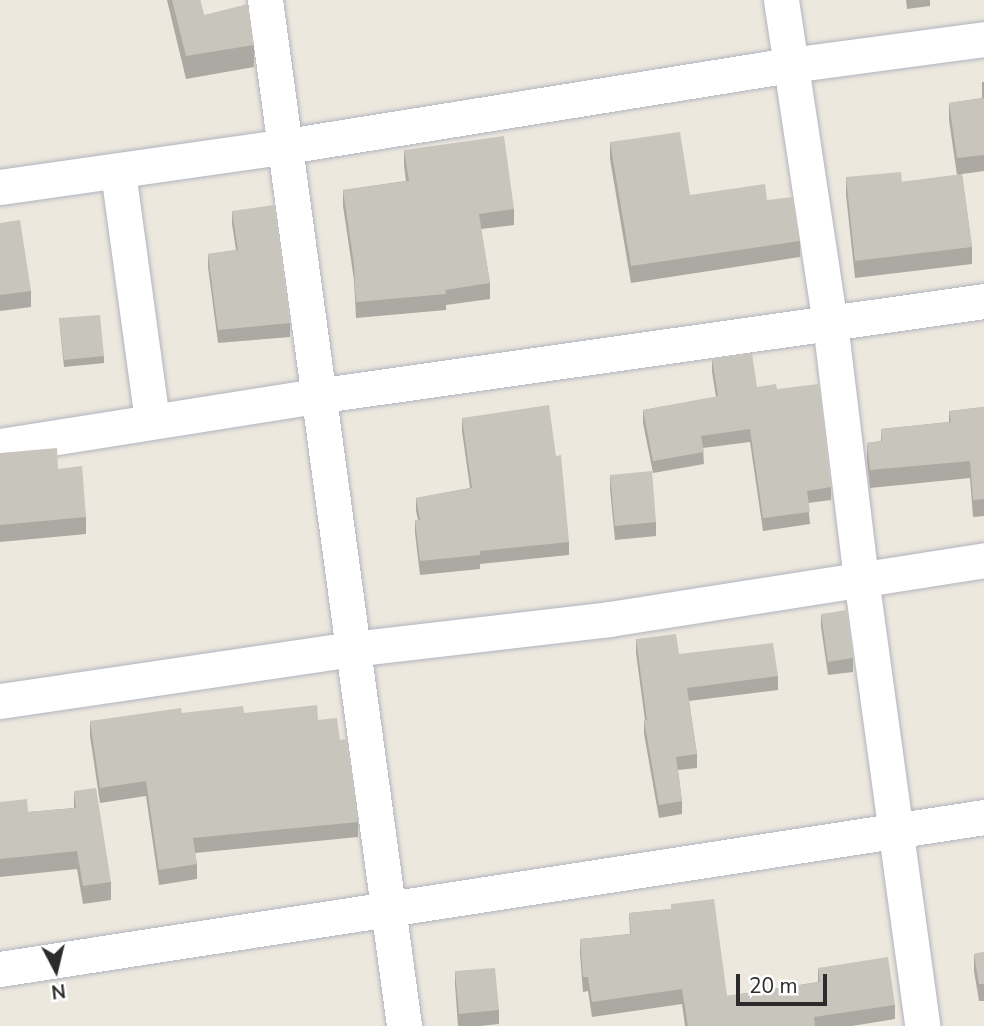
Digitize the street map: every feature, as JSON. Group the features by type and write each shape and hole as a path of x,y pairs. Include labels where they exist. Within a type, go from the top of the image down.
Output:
{"street":[{"path":"265,0 287,146 316,396 404,1026"},
{"path":"781,0 830,323 894,831 922,1026"},
{"path":"0,187 287,146 790,65 984,39"},
{"path":"118,172 152,421"},
{"path":"0,446 316,396 984,301"},
{"path":"0,701 351,649 609,619 984,560"},
{"path":"0,969 984,817"}],"building":[{"path":"172,0 200,0 204,15 248,4 254,45 186,56"},
{"path":"984,98 984,155 957,158 949,103"},
{"path":"680,132 690,195 765,184 767,200 793,197 800,241 631,266 610,142"},
{"path":"504,136 514,209 479,214 490,283 445,290 446,294 356,302 354,264 343,190 409,181 404,150"},
{"path":"901,172 902,182 962,174 972,247 855,261 846,177"},
{"path":"274,205 290,323 218,330 208,254 238,250 232,211"},
{"path":"20,220 31,291 0,295 0,223"},
{"path":"100,315 104,356 64,360 59,318"},
{"path":"752,353 757,387 776,384 777,389 819,384 831,487 807,491 810,512 763,518 750,429 701,436 704,452 653,461 643,410 718,396 712,359"},
{"path":"549,405 556,456 561,455 569,542 480,551 480,555 420,561 415,520 420,520 416,498 472,488 462,418"},
{"path":"984,407 984,499 973,500 970,461 870,470 867,443 882,441 881,429 951,422 949,411"},
{"path":"57,448 58,469 82,466 86,517 0,525 0,453"},
{"path":"652,471 656,522 615,526 610,475"},
{"path":"847,610 853,658 828,662 821,614"},
{"path":"676,634 679,654 773,643 778,676 687,688 697,754 676,757 682,801 659,805 644,720 647,720 636,639"},
{"path":"317,705 318,720 337,718 340,740 347,739 358,822 193,838 197,864 159,870 146,781 100,788 90,721 181,708 182,713 243,706 244,713"},
{"path":"96,788 111,882 83,886 77,851 0,859 0,802 27,799 28,812 76,808 74,791"},
{"path":"714,899 727,996 820,982 818,968 888,957 895,1005 814,1017 815,1026 688,1026 682,989 592,1002 588,977 583,977 580,939 631,934 629,913 671,909 671,904"},
{"path":"984,952 984,984 979,984 974,954"},
{"path":"495,968 499,1010 459,1014 455,971"}]}
